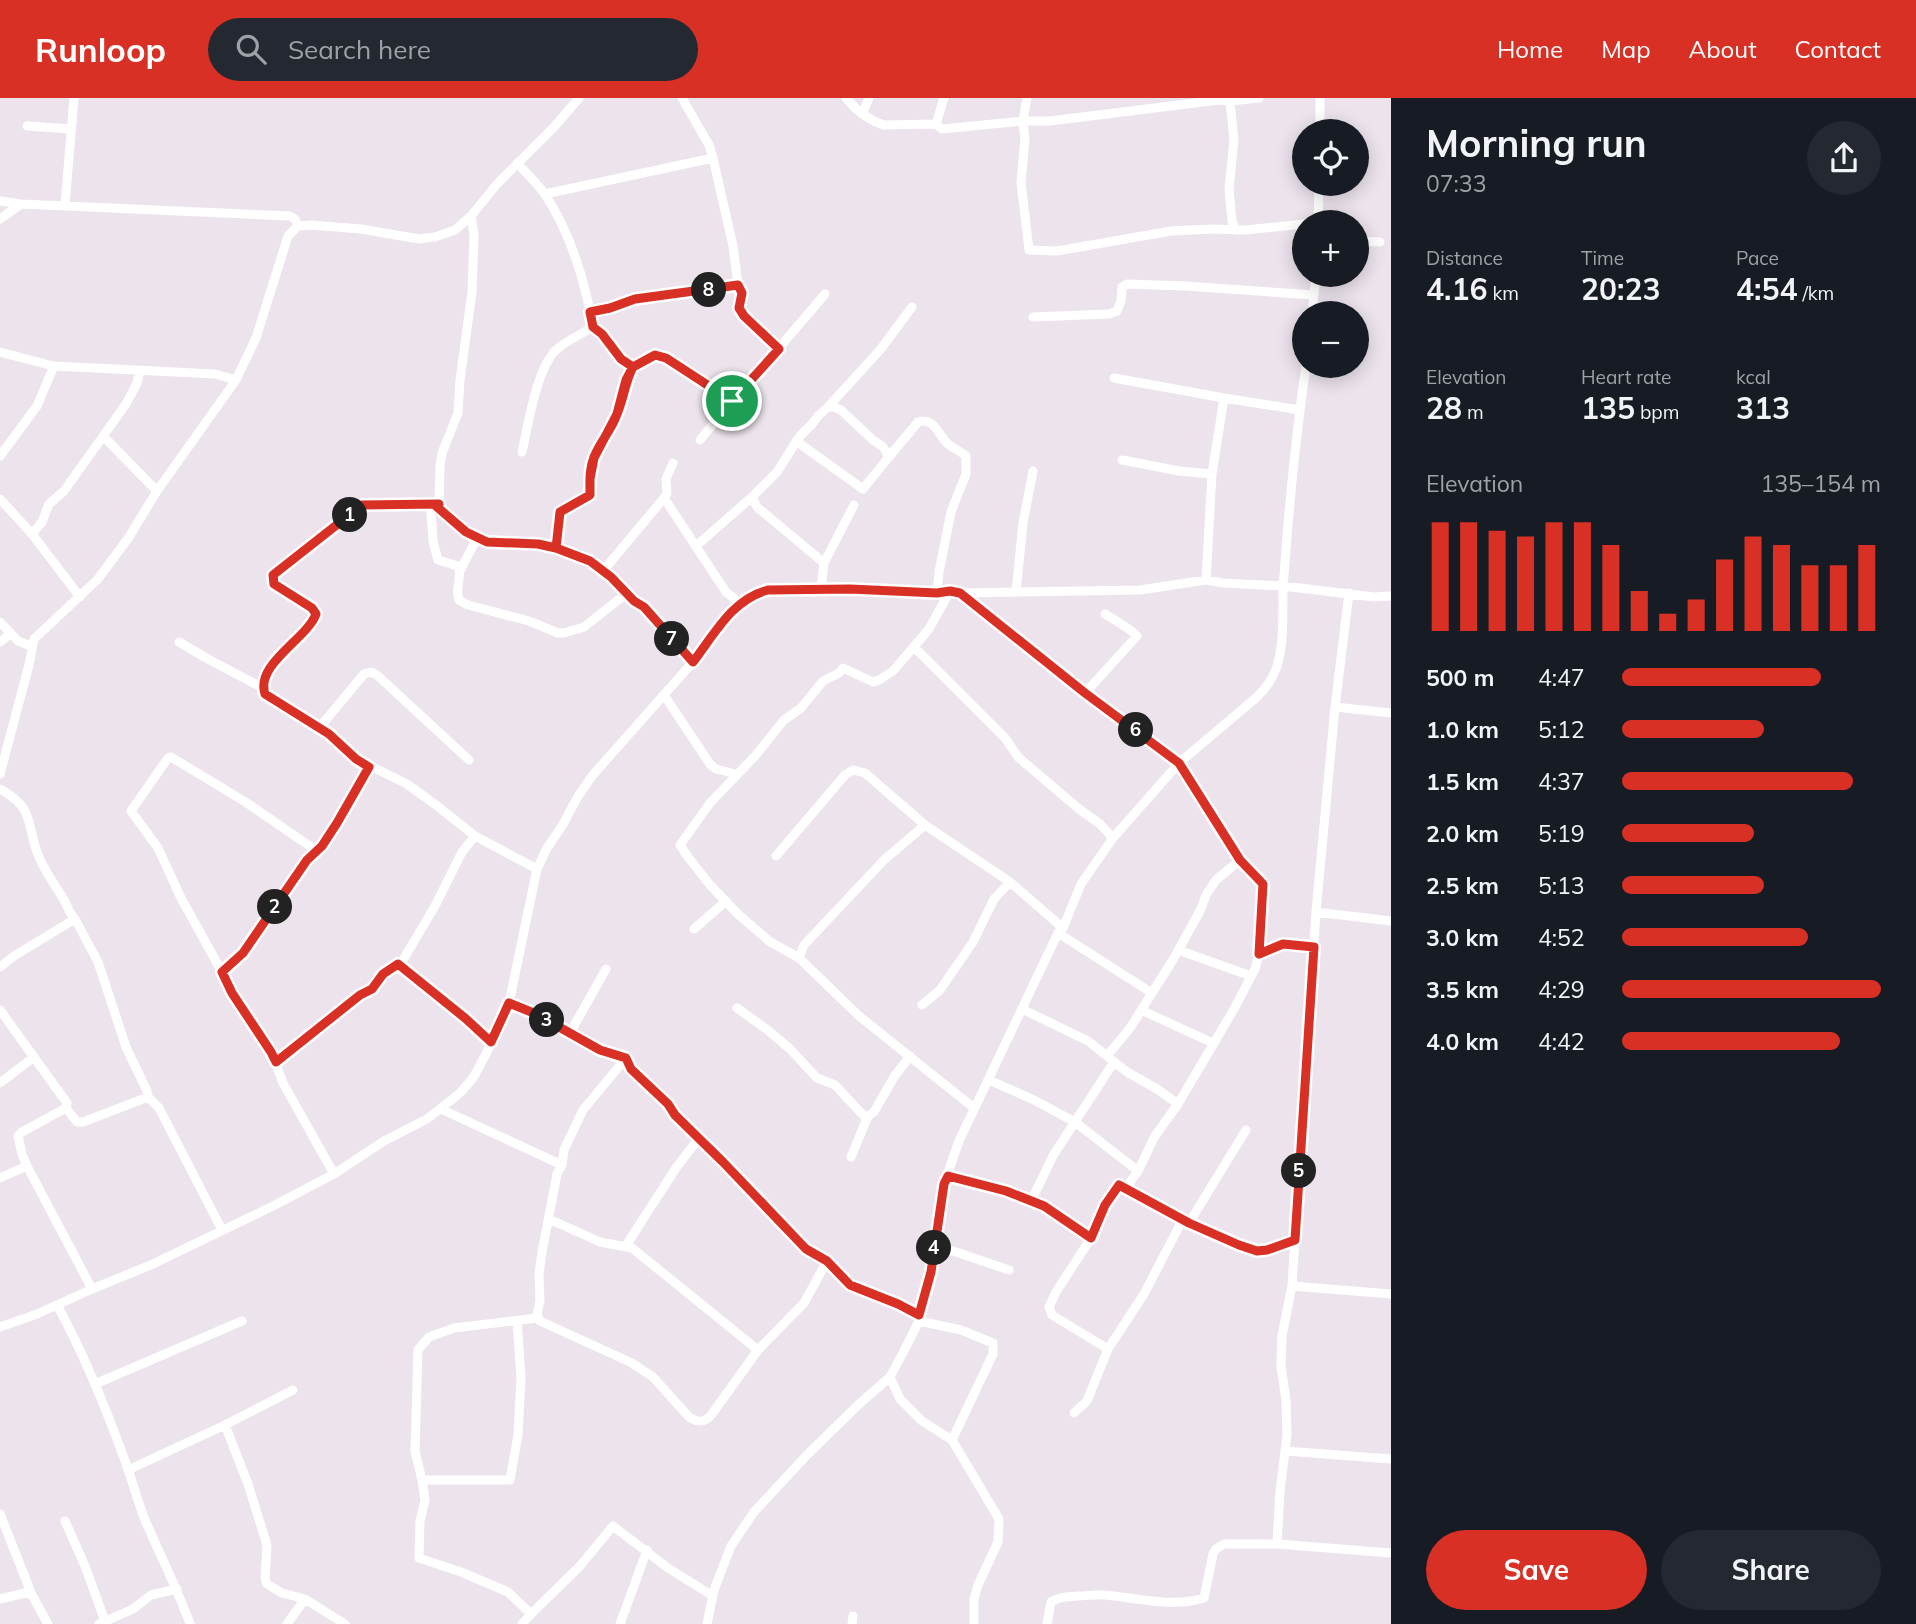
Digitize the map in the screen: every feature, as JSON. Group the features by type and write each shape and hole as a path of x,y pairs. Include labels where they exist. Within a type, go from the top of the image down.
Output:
{"street":[{"path":"65,205 74,98"},
{"path":"0,774 34,639 98,579 236,380 256,338 288,236 298,226 311,225 361,229 419,239 436,237 455,230 579,98"},
{"path":"682,98 709,145 713,158 733,246 738,285 742,293 739,308 779,349"},
{"path":"846,98 862,114 884,125 936,124 942,129 1069,119 1219,99 1230,101 1259,98"},
{"path":"862,114 869,98"},
{"path":"936,124 944,98"},
{"path":"1027,98 1023,121 1025,139 1021,182 1029,250 1057,251 1171,231 1292,226"},
{"path":"1320,98 1320,119"},
{"path":"1230,101 1234,140 1229,189 1232,221 1236,230"},
{"path":"27,126 71,129"},
{"path":"545,194 713,158"},
{"path":"517,163 545,194 559,219 579,271 593,327 602,334 621,359 633,367"},
{"path":"0,201 290,216 298,226"},
{"path":"0,219 21,204"},
{"path":"438,505 442,453 458,413 472,292 474,235 471,216"},
{"path":"1369,242 1380,242"},
{"path":"1033,317 1109,314 1117,311 1122,287 1127,284 1314,295"},
{"path":"590,312 635,299 738,285"},
{"path":"1313,301 1315,287"},
{"path":"700,440 825,294"},
{"path":"696,546 777,472 796,441 880,350 912,307"},
{"path":"522,452 534,397 553,353 593,327"},
{"path":"0,352 54,366 215,374 236,380"},
{"path":"556,548 560,512 590,495 594,458 617,414 626,380 633,367 655,355 666,358 732,401"},
{"path":"0,456 37,406 54,366"},
{"path":"32,534 46,516 49,504 64,491 126,404 137,383 140,370"},
{"path":"1114,378 1300,410"},
{"path":"707,1624 713,1596 731,1546 754,1512 806,1456 890,1377 919,1318 931,1272 944,1184 959,1141 1081,884 1113,838 1179,763 1269,684 1277,666 1282,639 1290,495 1304,378"},
{"path":"1206,580 1212,474 1224,398"},
{"path":"828,407 841,410 882,446 888,458"},
{"path":"796,441 863,489 922,420 931,422 947,443 966,456 966,474 951,512 937,593"},
{"path":"103,436 157,491"},
{"path":"1122,460 1179,471 1212,474"},
{"path":"603,571 664,498 667,493 666,479 673,463"},
{"path":"1016,592 1023,523 1033,471"},
{"path":"752,497 757,507 824,563"},
{"path":"664,498 726,592 740,603"},
{"path":"0,499 32,534 80,597"},
{"path":"263,688 268,671 307,630 316,614 312,608 274,584 273,575 362,505 438,505 466,532 487,542 538,544 590,561 644,607 693,662"},
{"path":"438,505 432,508 431,512 433,541 438,561 458,566 460,571"},
{"path":"821,589 824,563 854,505"},
{"path":"477,538 460,571 457,592 459,600 468,605 564,633 584,627 627,593"},
{"path":"0,1327 153,1264 277,1204 427,1119 460,1093 473,1077 509,1003 537,869 547,848 592,776 693,662 740,603 758,593 768,590 821,589 937,593 1140,590 1206,580 1374,597 1391,596"},
{"path":"955,592 914,647 893,671 880,680 873,682 844,668 823,681 801,708 784,720 755,756 710,803 680,845 695,867 738,915 769,941 799,958 859,1016 974,1108"},
{"path":"955,592 1179,763 1240,860 1263,884 1259,954 1251,976 1178,1104 1155,1136 1138,1171 1126,1188"},
{"path":"1277,1545 1287,1435 1281,1366 1282,1346 1292,1286 1316,912 1335,707 1349,593"},
{"path":"1085,693 1137,636 1105,614"},
{"path":"0,622 10,634 31,646"},
{"path":"0,642 10,634"},
{"path":"179,642 263,688 269,697 329,734 356,759 407,784 475,836 537,869"},
{"path":"914,647 1005,738 1018,757 1100,824 1113,838"},
{"path":"319,728 364,674 371,672 469,760"},
{"path":"664,695 710,764 716,769 736,774"},
{"path":"1335,707 1391,713"},
{"path":"317,851 173,758 169,758 132,808 131,813 158,848 181,898 232,993 271,1052 283,1083 334,1174"},
{"path":"222,972 243,953 307,860 317,851 337,823 369,767"},
{"path":"776,856 845,775 853,770 864,772 925,825 1010,882 1060,931 1152,993"},
{"path":"0,789 25,808 37,853 98,962 126,1047 148,1097 159,1108 222,1230"},
{"path":"799,958 804,945 884,860 925,825"},
{"path":"276,1062 360,995 372,989 383,974 403,960 435,906 462,852 475,836"},
{"path":"1031,1201 1054,1154 1119,1043 1178,950 1206,895 1216,880 1240,860"},
{"path":"922,1005 940,990 973,942 994,899 1010,882"},
{"path":"694,929 726,901"},
{"path":"1316,912 1391,921"},
{"path":"0,967 75,919"},
{"path":"1259,954 1283,944 1314,947"},
{"path":"1178,950 1251,976"},
{"path":"398,964 491,1042"},
{"path":"570,1033 606,969"},
{"path":"509,1003 536,1014 600,1050 626,1058 631,1069 668,1104 675,1115 800,1243 827,1261 850,1285 898,1304 919,1318 993,1343 993,1354 952,1440"},
{"path":"737,1008 779,1040 817,1078 835,1085 863,1116 869,1116"},
{"path":"1022,1009 1088,1041 1126,1072 1178,1104"},
{"path":"0,1010 66,1100 66,1108 77,1122 148,1097"},
{"path":"1141,1010 1213,1043"},
{"path":"851,1157 869,1116 910,1056"},
{"path":"0,1083 34,1057"},
{"path":"537,1318 542,1252 564,1150 583,1110 626,1058"},
{"path":"989,1080 1075,1122 1138,1171"},
{"path":"66,1108 18,1136 27,1166 92,1289"},
{"path":"441,1109 562,1166"},
{"path":"1074,1413 1087,1401 1108,1349 1144,1294 1186,1221 1246,1130"},
{"path":"625,1247 676,1168 699,1138"},
{"path":"0,1178 27,1166"},
{"path":"948,1176 1006,1191 1044,1206 1091,1238"},
{"path":"1108,1349 1052,1315 1049,1307 1091,1238 1105,1205 1119,1185 1146,1202 1257,1251 1295,1240"},
{"path":"549,1219 600,1242 632,1248 758,1350"},
{"path":"934,1251 953,1251 1009,1270"},
{"path":"531,1615 508,1592 419,1558 420,1521 425,1500 415,1451 418,1350 429,1337 454,1328 537,1318 632,1363 653,1377 689,1417 702,1422 707,1419 758,1350 804,1303 827,1261"},
{"path":"1292,1286 1391,1294"},
{"path":"57,1305 95,1384 145,1520 190,1624"},
{"path":"422,1480 510,1480 518,1435 522,1378 517,1320"},
{"path":"95,1384 242,1321"},
{"path":"890,1377 900,1399 922,1421 952,1440 999,1519 998,1542 976,1592 974,1624"},
{"path":"128,1470 293,1390"},
{"path":"225,1425 248,1484 267,1545 267,1584 282,1593 305,1599 345,1624"},
{"path":"1285,1451 1391,1459"},
{"path":"0,1514 2,1526 32,1595 48,1624"},
{"path":"65,1521 85,1566 102,1622 133,1609 150,1595 177,1590"},
{"path":"522,1624 580,1566 613,1526 668,1568 713,1596"},
{"path":"1047,1624 1051,1602 1067,1596 1102,1594 1145,1601 1174,1602 1204,1598 1209,1566 1216,1549 1224,1544 1391,1553"},
{"path":"620,1624 647,1550"},
{"path":"0,1599 25,1593 32,1595"},
{"path":"287,1624 305,1599"}],"route":[{"path":"732,401 666,358 655,355 633,367 626,380 617,414 594,458 590,495 560,512 556,548 538,544 487,542 466,532 436,506 439,504 362,505 273,575 274,584 312,608 316,614 307,630 268,671 263,688 265,694 329,734 356,759 369,767 322,846 307,860 243,953 222,972 232,993 276,1062 365,991 372,989 383,974 398,964 491,1042 509,1003 536,1014 600,1050 626,1058 631,1069 668,1104 675,1115 806,1249 827,1261 850,1285 919,1315 931,1272 944,1184 948,1176 1006,1191 1044,1206 1091,1238 1105,1205 1119,1185 1189,1223 1257,1251 1295,1240 1314,947 1283,944 1259,954 1263,884 1240,860 1179,763 1085,693 960,593 850,589 768,590 740,603 693,662 644,607 634,601 611,577 590,561 556,548 560,512 590,495 590,479 594,458 605,437 617,414 626,380 633,367 621,359 602,334 593,327 590,312 635,299 738,285 742,293 739,308 744,316 779,349 732,401"}]}
